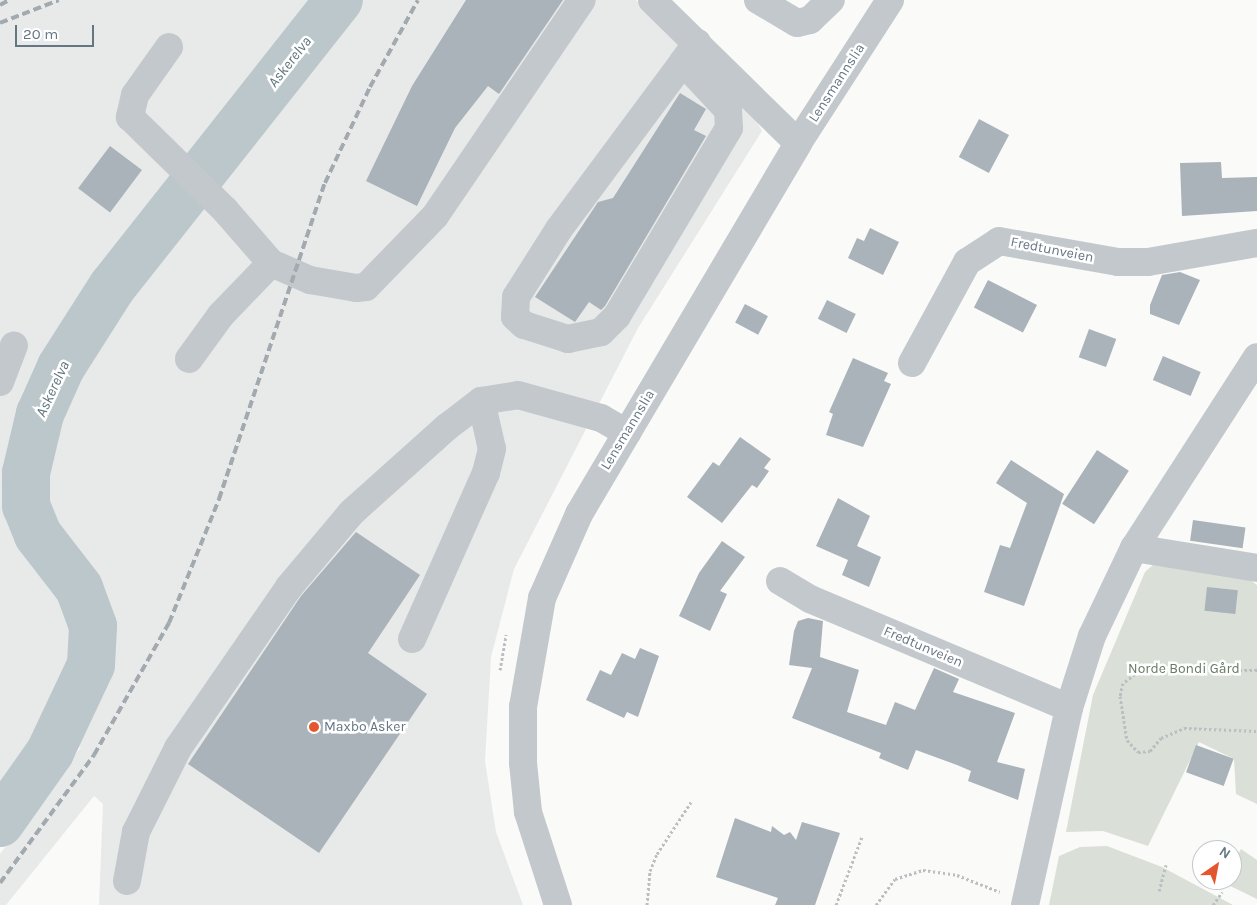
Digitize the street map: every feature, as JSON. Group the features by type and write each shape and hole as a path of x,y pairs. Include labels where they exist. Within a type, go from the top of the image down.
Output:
{"street":[{"path":"169,47 135,95 130,118 225,210 271,263 310,280 366,287 434,216 582,0"},
{"path":"758,0 797,23 810,20 832,0"},
{"name":"Lensmannslia","path":"558,905 528,812 523,763 530,653 559,554 626,433 798,143 890,0"},
{"path":"660,3 728,110 729,128 617,316 601,332 568,339 524,325 515,317 516,297 558,229 690,52"},
{"path":"690,52 798,143"},
{"name":"Fredtunveien","path":"912,363 967,262 992,244 1010,240 1118,262 1148,262 1257,243"},
{"path":"189,359 221,315 271,263"},
{"path":"0,382 14,346"},
{"path":"1026,903 1069,708 1092,636 1134,548 1257,357"},
{"path":"128,881 136,832 178,748 290,587 351,513 481,401 518,395 601,418 626,433"},
{"path":"412,639 486,473 492,449 481,401"},
{"path":"1134,548 1257,568"},
{"name":"Fredtunveien","path":"780,581 810,599 1069,708"}],"path":[{"path":"1257,670 1139,671 1123,683 1120,696 1127,740 1138,752 1150,751 1161,738 1184,728 1257,731"},
{"path":"647,905 650,871 656,854 692,802"},
{"path":"836,905 862,837"},
{"path":"1159,891 1166,865"},
{"path":"876,905 895,879 923,870 957,875 1026,903"},
{"path":"1213,905 1222,892"}],"shaded area":[{"path":"0,0 636,0 752,113 762,131 638,328 514,569 491,657 485,761 496,832 523,905 99,905 103,804 94,796 6,905 0,905 0,854 81,747 49,753 0,825"}],"green space":[{"name":"Norde Bondi Gård","path":"1154,564 1243,575 1257,585 1257,804 1236,794 1234,759 1199,742 1148,846 1103,831 1066,832 1093,695 1145,572"},
{"path":"1107,846 1162,867 1192,883 1192,890 1205,890 1233,905 1049,905 1059,856 1080,847"},
{"path":"1242,850 1257,860 1257,899 1238,890 1242,890"}],"building":[{"path":"466,0 563,0 499,94 488,86 455,128 417,206 366,181 412,86"},
{"path":"680,93 706,109 694,130 706,136 605,306 601,310 589,302 575,322 535,297 598,202 613,198"},
{"path":"979,119 1009,135 989,173 959,157"},
{"path":"110,146 142,170 110,212 78,188"},
{"path":"1221,162 1222,178 1257,177 1257,211 1182,216 1180,163"},
{"path":"870,228 899,242 883,275 848,258 857,238 864,241"},
{"path":"1180,272 1200,280 1179,325 1150,314 1150,305 1162,275"},
{"path":"988,280 1037,305 1023,333 974,308"},
{"path":"827,300 856,314 847,333 818,319"},
{"path":"745,304 768,316 758,335 735,323"},
{"path":"1089,329 1116,339 1106,367 1079,357"},
{"path":"1163,356 1201,372 1191,396 1153,380"},
{"path":"853,358 888,373 884,381 891,384 863,447 826,435 833,414 829,412"},
{"path":"740,437 771,459 764,468 769,471 757,488 752,485 722,523 687,497 713,462 719,466"},
{"path":"1097,450 1129,471 1094,524 1062,504"},
{"path":"1011,460 1064,494 1024,606 984,592 1000,545 1010,548 1027,503 996,483"},
{"path":"838,498 870,516 857,546 881,557 869,587 842,575 848,560 816,546"},
{"path":"1193,520 1245,527 1243,548 1190,541"},
{"path":"356,532 420,575 368,653 427,694 319,853 188,764 301,596"},
{"path":"722,541 745,557 720,591 727,594 710,631 679,616 699,573"},
{"path":"1207,587 1238,590 1235,614 1204,611"},
{"path":"808,618 823,621 820,657 859,670 847,712 886,725 895,702 915,710 934,668 959,679 953,692 1015,713 997,762 1025,769 1018,800 968,781 971,771 916,750 908,770 879,758 881,753 792,718 812,668 789,665 794,631 798,621"},
{"path":"640,648 659,656 638,717 627,712 624,718 586,700 600,670 611,675 622,653 635,659"},
{"path":"1196,745 1234,759 1224,786 1186,772"},
{"path":"735,818 771,832 772,826 784,835 790,832 796,840 802,822 840,833 815,905 775,905 778,898 716,877"}],"waterway":[{"name":"Askerelva","path":"0,823 50,752 91,665 93,626 79,588 38,535 26,506 26,473 40,414 61,367 112,287 339,0"}],"railway":[{"path":"0,5 9,0"},
{"path":"0,23 59,0"},
{"path":"0,883 94,755 169,623 219,499 325,183 370,87 418,0"}],"place":[{"name":"Maxbo Asker","path":"314,727"}]}
